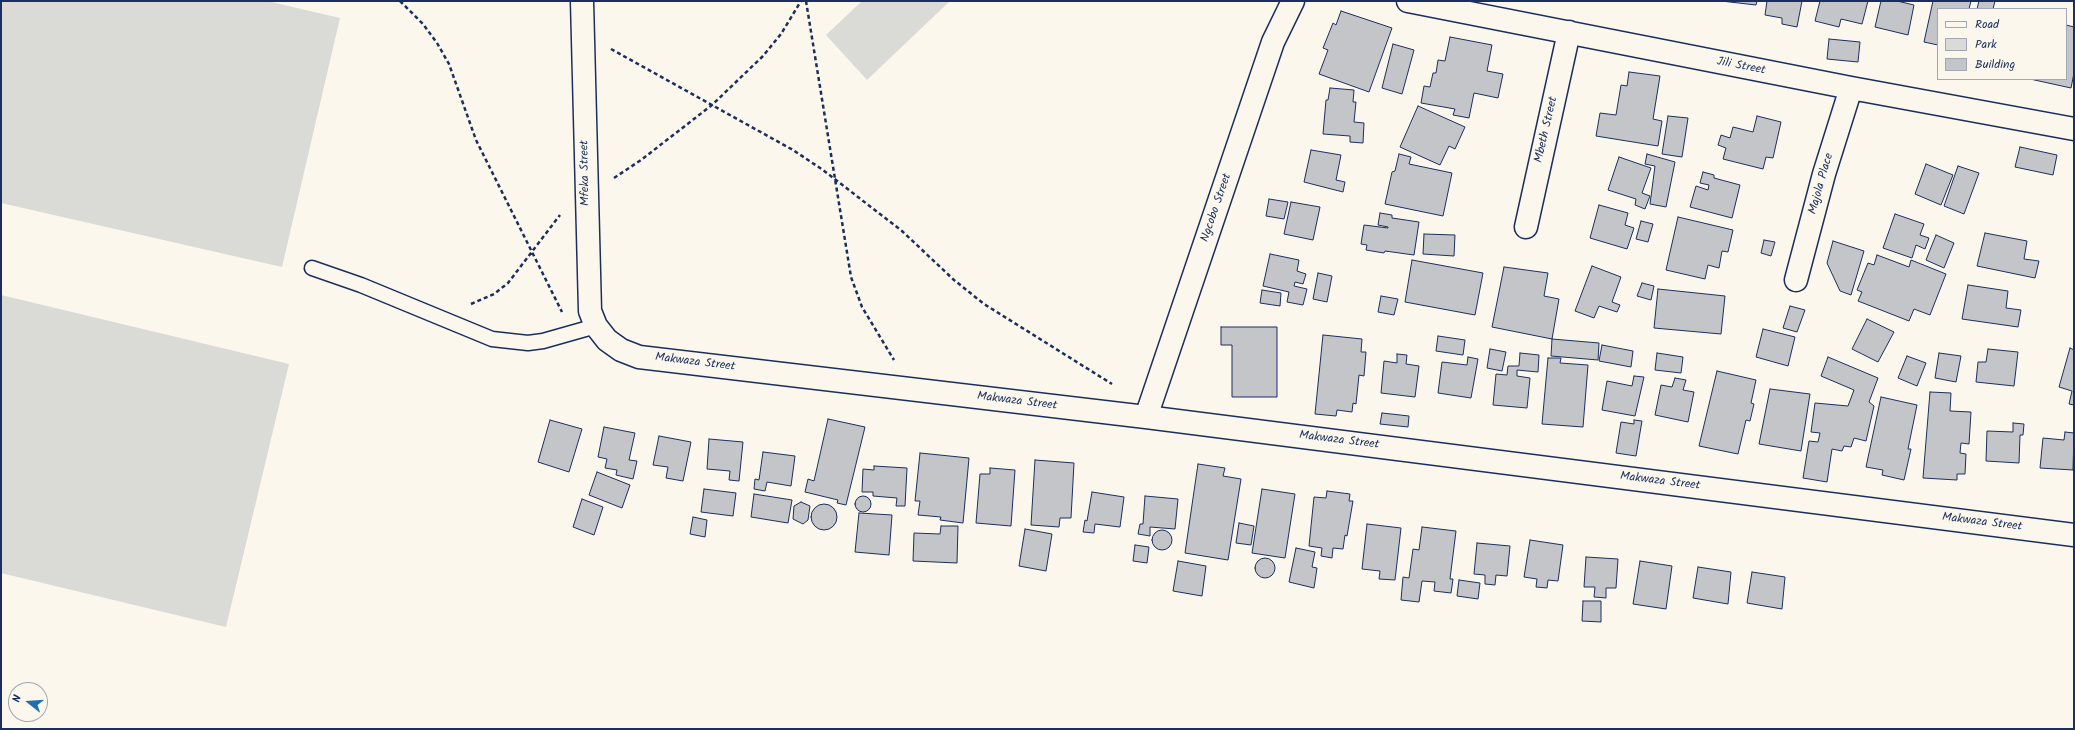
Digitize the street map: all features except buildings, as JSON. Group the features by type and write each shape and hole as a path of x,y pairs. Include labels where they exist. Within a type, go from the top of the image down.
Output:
{"street":[{"name":"Mfeka Street","path":"582,1 588,286 590,311 602,333"},
{"name":"Ngcobo Street","path":"1148,413 1273,42 1293,1"},
{"name":"Jili Street","path":"1408,1 1851,88 2074,129"},
{"name":"Mbeth Street","path":"1526,227 1569,32"},
{"name":"Majola Place","path":"1796,280 1824,174 1851,88"},
{"name":"Makwaza Street","path":"602,333 621,350 639,357 913,389 1148,413 2074,535"}],"lane":[{"path":"312,268 427,312 492,339 528,343 572,332 602,333"}],"path":[{"path":"400,1 423,24 437,43 449,64 476,140 572,332"},
{"path":"427,312 477,303 494,294 508,283 565,209 586,190 624,172 712,105 763,56 781,34 801,1"},
{"path":"806,1 836,179 845,245 854,284 862,306 879,336 913,389"},
{"path":"583,34 792,150 836,179 902,231 954,280 984,304 1148,413"}],"green space":[{"path":"1,1 267,1 340,18 282,267 1,203"},
{"path":"862,1 950,1 867,80 826,35"},
{"path":"1,295 289,364 226,627 1,573"}]}
